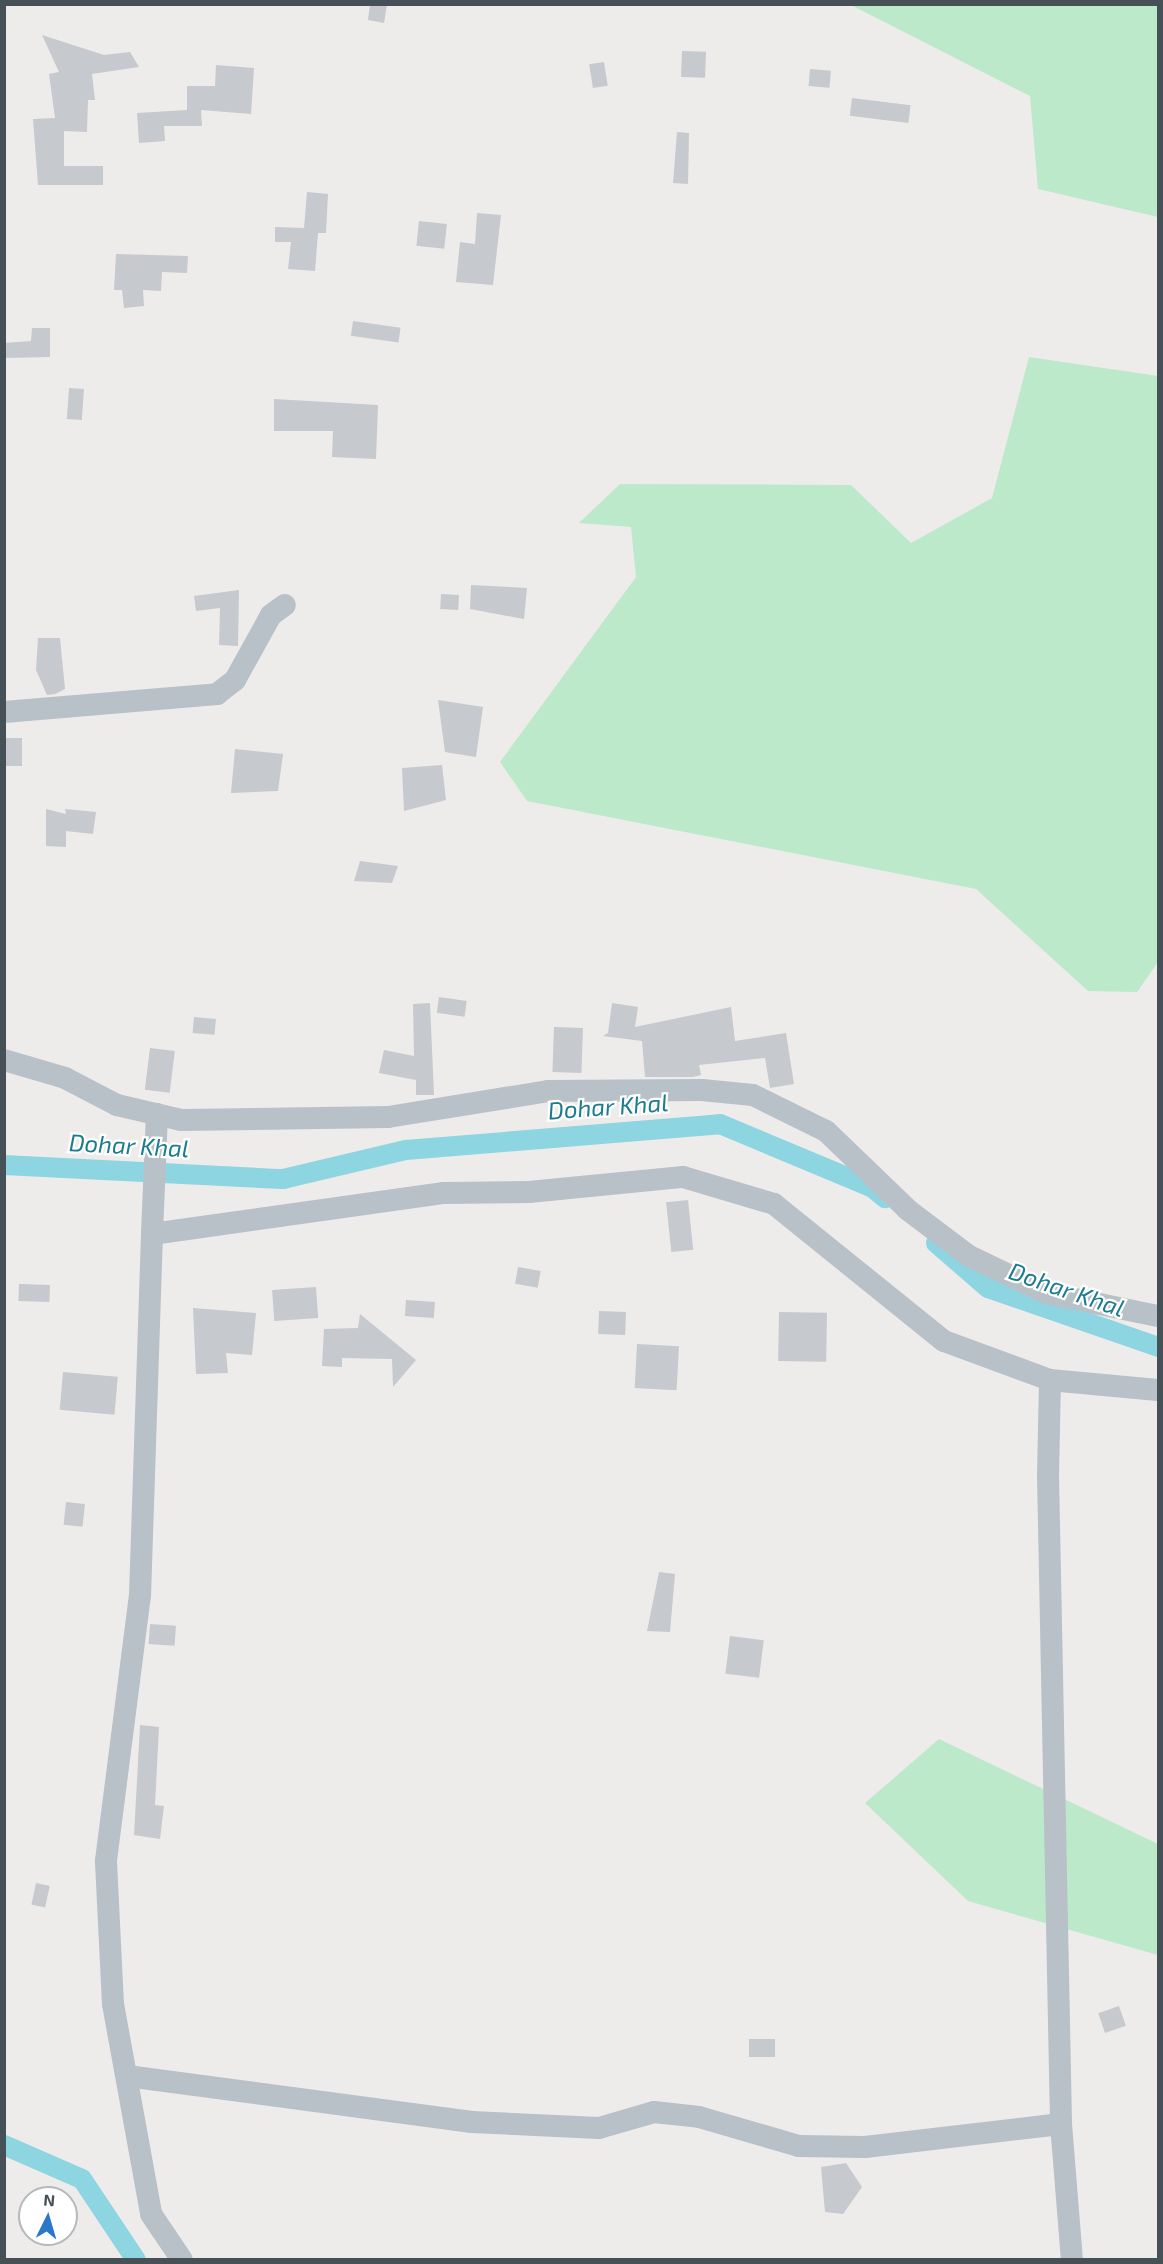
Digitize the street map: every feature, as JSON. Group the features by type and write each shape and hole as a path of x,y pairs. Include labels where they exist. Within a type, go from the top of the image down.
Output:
{"street":[{"path":"4,712 217,694 235,680 271,615 285,605"},
{"path":"4,1059 65,1078 117,1105 157,1114 236,1120 388,1117 549,1091 702,1090 753,1095 826,1131 908,1210 969,1256 1046,1293 1158,1316"},
{"path":"157,1114 140,1595 106,1862 113,2004 151,2214 182,2259"},
{"path":"152,1234 444,1193 529,1192 683,1177 774,1204 944,1341 1050,1380 1158,1390"},
{"path":"1050,1380 1048,1475 1061,2124 1072,2259"},
{"path":"127,2076 472,2122 599,2128 654,2112 699,2117 799,2146 865,2147 1061,2124"}],"green space":[{"path":"851,5 1158,5 1158,217 1038,189 1030,96"},
{"path":"1029,357 1158,376 1158,962 1137,992 1088,991 976,889 527,801 500,762 636,577 631,527 579,523 620,484 851,485 911,543 992,498"},
{"path":"939,1739 1158,1844 1158,1955 968,1901 865,1803"}],"building":[{"path":"370,4 387,4 384,23 368,20"},
{"path":"42,35 104,55 130,52 139,67 92,74 95,100 88,100 87,132 64,131 64,166 103,166 103,185 38,185 33,119 55,118 49,74 59,72"},
{"path":"682,51 706,52 705,78 681,77"},
{"path":"604,62 608,86 593,88 589,64"},
{"path":"216,65 254,68 251,114 201,110 202,126 164,126 165,141 139,143 137,113 187,110 187,86 215,86"},
{"path":"810,69 831,71 829,88 809,86"},
{"path":"852,98 911,105 908,123 850,116"},
{"path":"677,132 689,133 688,184 673,183"},
{"path":"307,192 328,194 326,233 318,233 315,271 288,269 291,242 275,242 275,227 304,228"},
{"path":"477,213 501,215 493,285 456,282 460,242 475,244"},
{"path":"419,221 447,224 444,249 416,246"},
{"path":"116,254 188,256 187,273 162,272 161,291 143,290 144,306 124,308 122,290 114,290"},
{"path":"353,321 401,328 398,343 351,336"},
{"path":"32,328 50,328 50,357 5,358 4,343 31,341"},
{"path":"69,388 84,389 82,420 67,419"},
{"path":"274,399 378,405 376,459 332,457 333,431 274,431"},
{"path":"471,585 527,588 524,619 470,609"},
{"path":"239,590 238,646 219,645 220,608 196,611 194,596"},
{"path":"441,594 459,595 458,610 440,609"},
{"path":"38,638 60,638 65,689 55,694 47,695 36,670"},
{"path":"438,700 483,707 476,757 445,752"},
{"path":"4,738 22,738 22,766 4,766"},
{"path":"235,749 283,754 278,791 231,793"},
{"path":"442,765 446,800 404,811 402,768"},
{"path":"46,809 66,814 65,809 96,812 93,834 66,831 66,847 46,846"},
{"path":"360,861 398,866 392,883 354,881"},
{"path":"439,997 467,1001 465,1017 437,1013"},
{"path":"430,1003 434,1095 416,1095 416,1080 379,1073 384,1050 414,1056 413,1004"},
{"path":"612,1003 638,1007 635,1027 731,1007 735,1041 786,1033 794,1084 770,1088 765,1058 699,1065 701,1075 693,1077 645,1077 642,1041 603,1036 608,1033"},
{"path":"194,1017 216,1019 215,1035 193,1033"},
{"path":"554,1027 583,1028 581,1073 552,1072"},
{"path":"150,1048 175,1051 170,1093 145,1090"},
{"path":"688,1200 693,1250 671,1252 666,1202"},
{"path":"518,1267 541,1271 538,1288 515,1284"},
{"path":"19,1284 50,1285 49,1302 18,1301"},
{"path":"316,1287 318,1318 274,1321 272,1290"},
{"path":"406,1300 435,1302 434,1318 405,1316"},
{"path":"193,1308 256,1313 252,1355 226,1353 228,1373 196,1374"},
{"path":"599,1311 626,1312 625,1335 598,1334"},
{"path":"779,1312 827,1313 826,1362 778,1361"},
{"path":"360,1314 416,1360 393,1387 392,1359 342,1358 342,1367 322,1366 324,1329 358,1328"},
{"path":"637,1344 679,1346 677,1390 635,1388"},
{"path":"63,1372 118,1377 114,1415 60,1410"},
{"path":"66,1502 85,1504 82,1527 64,1525"},
{"path":"659,1572 675,1574 670,1632 647,1631"},
{"path":"150,1624 176,1626 175,1646 149,1644"},
{"path":"730,1636 764,1640 759,1678 725,1674"},
{"path":"140,1725 159,1727 155,1805 164,1806 160,1839 134,1835"},
{"path":"36,1883 50,1886 45,1907 31,1905"},
{"path":"1119,2006 1126,2026 1105,2033 1098,2013"},
{"path":"749,2039 775,2039 775,2057 749,2057"},
{"path":"846,2163 862,2187 843,2214 825,2212 821,2167"}],"waterway":[{"name":"Dohar Khal","path":"4,1165 283,1179 406,1150 720,1124 873,1188 885,1198"},
{"name":"Dohar Khal","path":"936,1243 988,1288 1158,1347"},
{"name":"Dohar Khal","path":"4,2145 82,2179 136,2260"}]}
